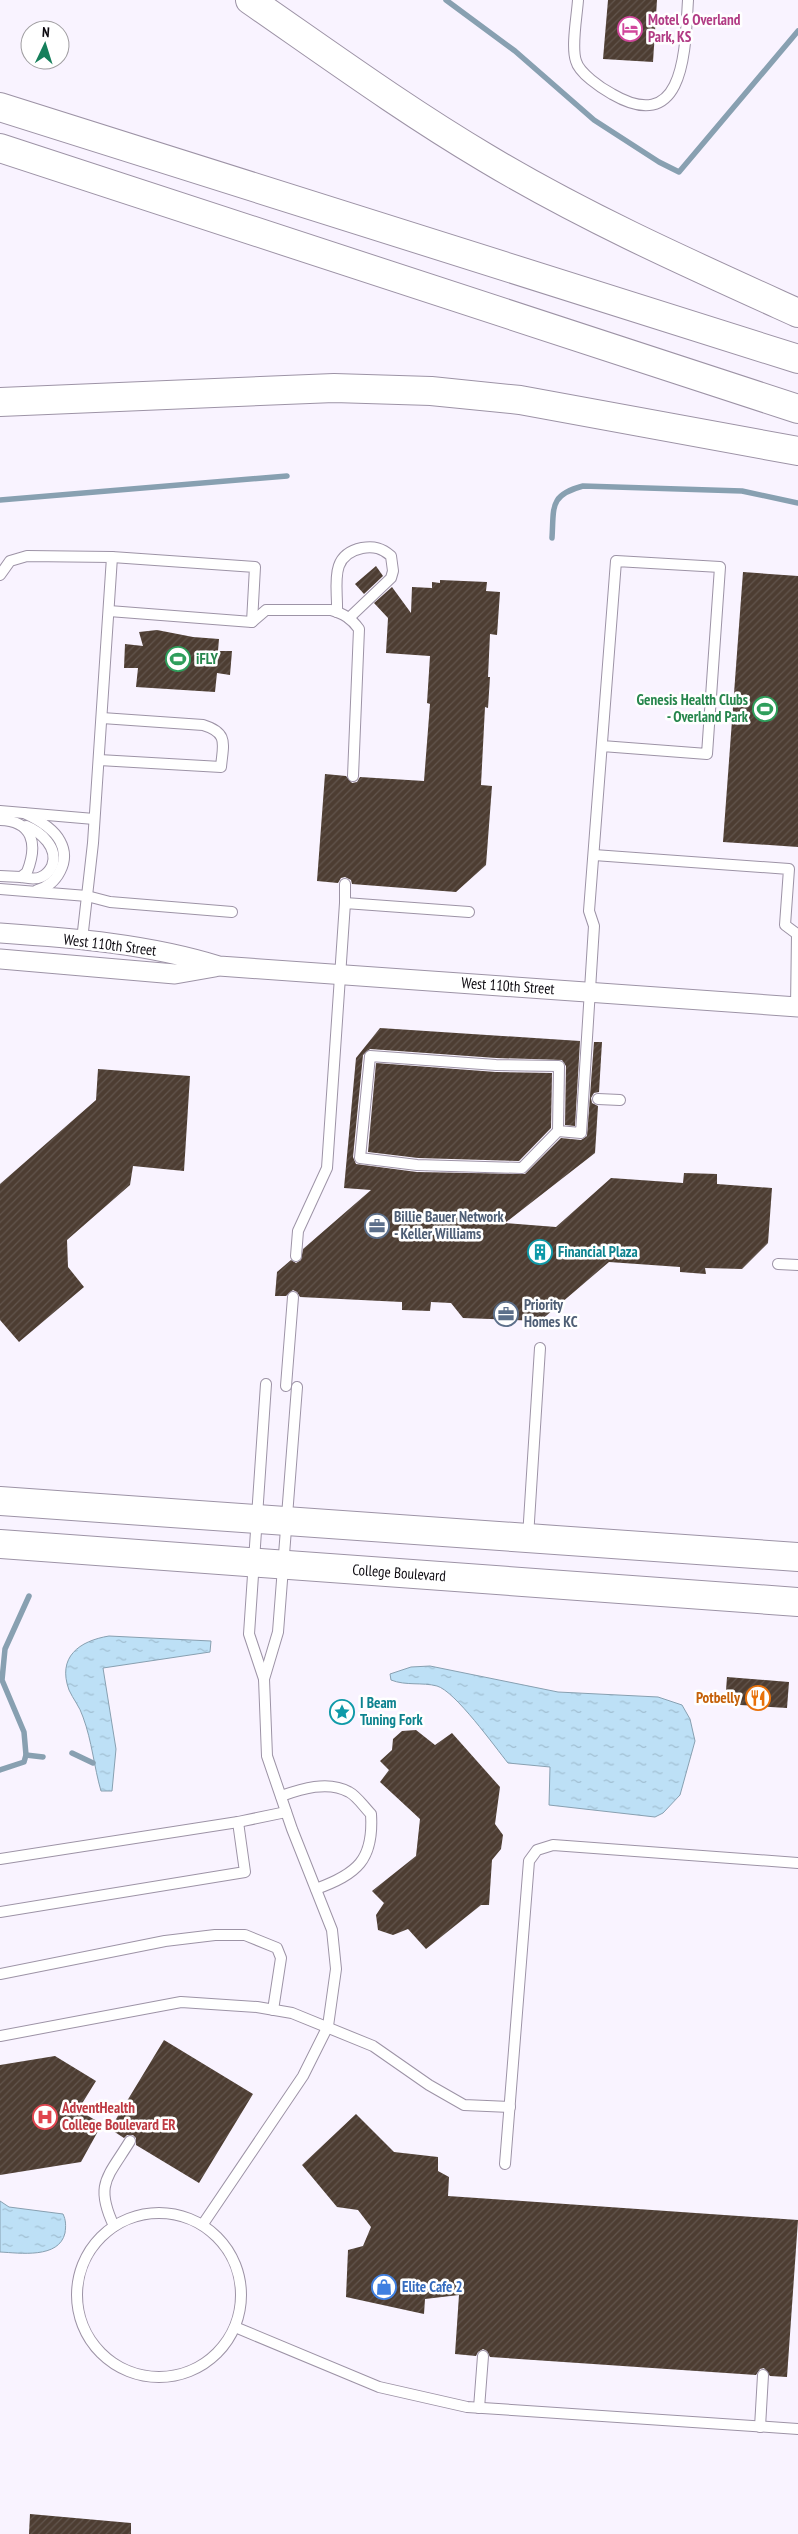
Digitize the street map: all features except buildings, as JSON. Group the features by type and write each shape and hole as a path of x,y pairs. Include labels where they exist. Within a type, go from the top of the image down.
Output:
{"main road":[{"path":"250,0 420,117 512,173 620,232 798,313"},
{"path":"1,107 798,359"},
{"path":"0,148 798,409"},
{"path":"0,402 334,388 430,391 520,400 798,451"},
{"path":"0,1501 798,1557"},
{"name":"College Boulevard","path":"0,1544 798,1602"}],"street":[{"name":"West 110th Street","path":"0,933 82,940 178,954 219,966 797,1007"},
{"name":"West 110th Street","path":"0,959 175,974 219,966"}],"lane":[{"path":"578,0 576,62 582,70 610,93 626,102 643,106 658,103 670,94 679,78 684,62 688,0"},
{"path":"336,612 336,571 340,560 358,549 378,548 391,556 394,572 391,578 349,618"},
{"path":"0,574 10,561 27,556 78,555 256,567 252,622"},
{"path":"82,940 99,760 112,557"},
{"path":"558,1131 581,1133 594,926 589,911 616,561 720,567 707,754 602,746"},
{"path":"109,612 252,622 266,610 336,612 349,618 359,629 353,776"},
{"path":"99,760 221,767 224,742 222,735 216,729 203,725 102,718"},
{"path":"0,811 94,819"},
{"path":"24,813 49,828 60,841 63,852 60,871 54,882 47,887 31,891"},
{"path":"0,820 13,820 39,834 48,842 52,849 53,857 52,864 45,875 39,878 0,876"},
{"path":"21,877 30,866 31,848 30,834 22,825"},
{"path":"594,855 788,869 785,925 797,934 797,1007"},
{"path":"296,1256 298,1231 327,1168 345,884"},
{"path":"0,889 87,896 110,902 232,912"},
{"path":"345,904 469,912"},
{"path":"370,1056 496,1065 559,1066 558,1131 522,1168 418,1165 360,1158 370,1056"},
{"path":"598,1099 620,1100"},
{"path":"778,1264 798,1265"},
{"path":"286,1386 293,1297"},
{"path":"528,1538 540,1348"},
{"path":"203,2224 303,2076 328,2026 336,1970 332,1930 280,1796 267,1756 264,1679 248,1634 266,1384"},
{"path":"264,1679 278,1632 297,1387"},
{"path":"280,1796 314,1786 334,1788 349,1792 371,1814 372,1828 368,1849 360,1863 343,1879 316,1889"},
{"path":"0,1859 238,1822 286,1812"},
{"path":"0,1912 245,1872 238,1822"},
{"path":"505,2164 529,1861 537,1850 553,1845 798,1863"},
{"path":"0,1974 166,1942 215,1936 245,1935 277,1948 282,1958 273,2010"},
{"path":"0,2036 181,2002 222,2003 273,2010 292,2013 328,2026 373,2046 429,2085 464,2105 510,2107"},
{"path":"114,2226 105,2207 104,2183 130,2141"},
{"path":"172,2213 203,2224 227,2246 240,2275 242,2308 230,2338 208,2362 179,2376 146,2377 116,2366 92,2344 78,2314 77,2282 88,2252 114,2226 140,2214 172,2213"},
{"path":"234,2327 379,2387 479,2408 798,2429"},
{"path":"479,2408 483,2356"},
{"path":"760,2427 763,2375"}],"water":[{"path":"109,1636 211,1641 210,1652 103,1668 116,1749 112,1791 101,1791 86,1726 69,1690 66,1668 73,1652 88,1642"},
{"path":"430,1666 558,1692 658,1697 682,1705 690,1719 695,1741 680,1795 663,1813 655,1817 549,1805 550,1767 508,1763 464,1708 445,1690 437,1686 402,1683 391,1680 390,1674 411,1667"},
{"path":"0,2201 9,2207 63,2214 66,2228 61,2241 55,2247 38,2253 0,2252"}],"waterway":[{"path":"446,0 515,51 594,120 659,162 679,172 798,31"},
{"path":"0,500 287,476"},
{"path":"552,538 554,510 559,498 583,486 742,491 798,503"},
{"path":"0,1770 24,1762 26,1755 24,1732 2,1680 5,1649 29,1596"},
{"path":"72,1753 93,1763"},
{"path":"26,1755 43,1757"}],"place":[{"name":"Motel 6 Overland Park, KS","path":"630,29"},
{"name":"iFLY","path":"178,659"},
{"name":"Genesis Health Clubs - Overland Park","path":"765,709"},
{"name":"Billie Bauer Network - Keller Williams","path":"377,1226"},
{"name":"Financial Plaza","path":"540,1252"},
{"name":"Priority Homes KC","path":"506,1314"},
{"name":"Potbelly","path":"758,1698"},
{"name":"I Beam Tuning Fork","path":"342,1712"},
{"name":"AdventHealth College Boulevard ER","path":"45,2117"},
{"name":"Elite Cafe 2","path":"384,2287"}]}
